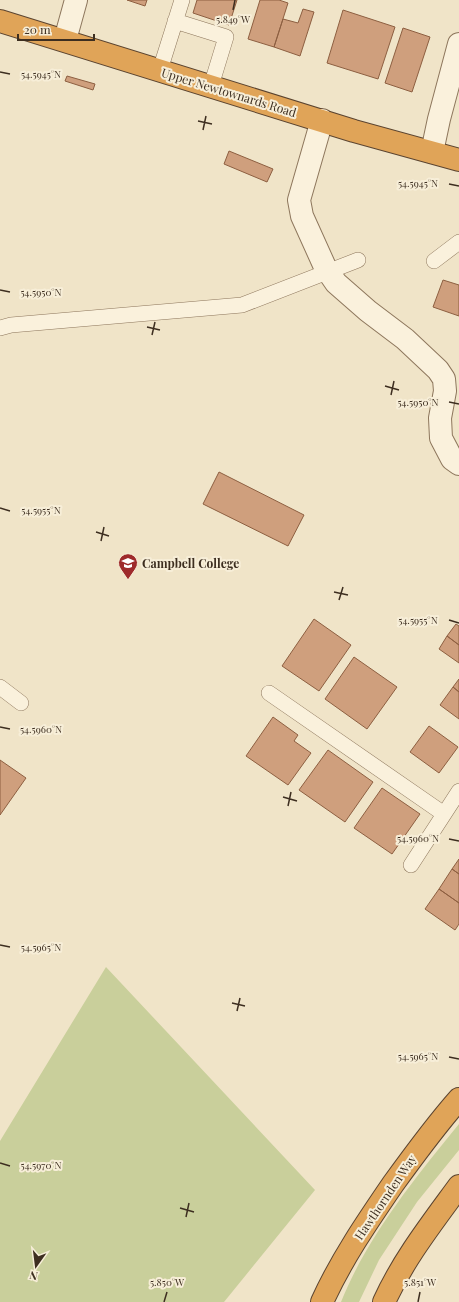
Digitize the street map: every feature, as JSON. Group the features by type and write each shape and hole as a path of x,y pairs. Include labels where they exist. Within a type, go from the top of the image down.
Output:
{"highway":[{"name":"Upper Newtownards Road","path":"0,21 322,120 459,160"},
{"name":"Hawthornden Way","path":"322,1302 332,1279 369,1218 420,1145 459,1099"},
{"path":"384,1302 424,1235 459,1186"}],"street":[{"path":"65,40 76,0"},
{"path":"432,152 439,119 459,44"},
{"path":"322,120 299,200 302,216 317,251 336,283 368,312 405,339 438,370 444,379 445,391 440,418 441,438 452,459 459,464"}],"lane":[{"path":"160,70 182,0"},
{"path":"175,21 226,37 211,86"},
{"path":"434,261 459,242"},
{"path":"0,328 11,325 242,305 358,260"},
{"path":"0,687 21,703"},
{"path":"269,693 444,814"},
{"path":"411,865 459,791"}],"green space":[{"path":"106,967 315,1190 224,1302 0,1302 0,1141"},
{"path":"459,1124 459,1150 417,1202 379,1260 359,1302 341,1302 364,1254 378,1231 409,1187"}],"building":[{"path":"127,0 147,0 145,6"},
{"path":"197,0 237,0 229,25 193,13"},
{"path":"260,0 279,0 288,3 274,47 248,39"},
{"path":"303,9 314,12 300,56 274,47 283,19 298,23"},
{"path":"343,10 395,27 378,79 327,63"},
{"path":"403,28 430,37 412,92 385,83"},
{"path":"67,76 95,84 93,90 65,81"},
{"path":"229,151 273,169 267,182 224,164"},
{"path":"443,280 459,285 459,316 433,307"},
{"path":"219,472 304,515 288,546 203,504"},
{"path":"314,619 351,645 319,691 282,666"},
{"path":"456,624 459,626 459,645 447,636"},
{"path":"447,636 459,645 459,663 439,649"},
{"path":"354,657 397,687 367,729 325,699"},
{"path":"459,679 459,692 453,687"},
{"path":"453,687 459,692 459,719 440,705"},
{"path":"273,717 298,735 294,741 311,753 288,785 246,756"},
{"path":"429,726 458,747 439,773 410,752"},
{"path":"328,750 373,782 345,822 299,790"},
{"path":"0,760 26,778 0,815"},
{"path":"382,788 420,814 392,854 354,828"},
{"path":"459,859 459,874 452,869"},
{"path":"452,869 459,874 459,903 439,889"},
{"path":"439,889 459,903 459,924 455,930 425,909"}],"place":[{"name":"Campbell College","path":"128,580"}]}
